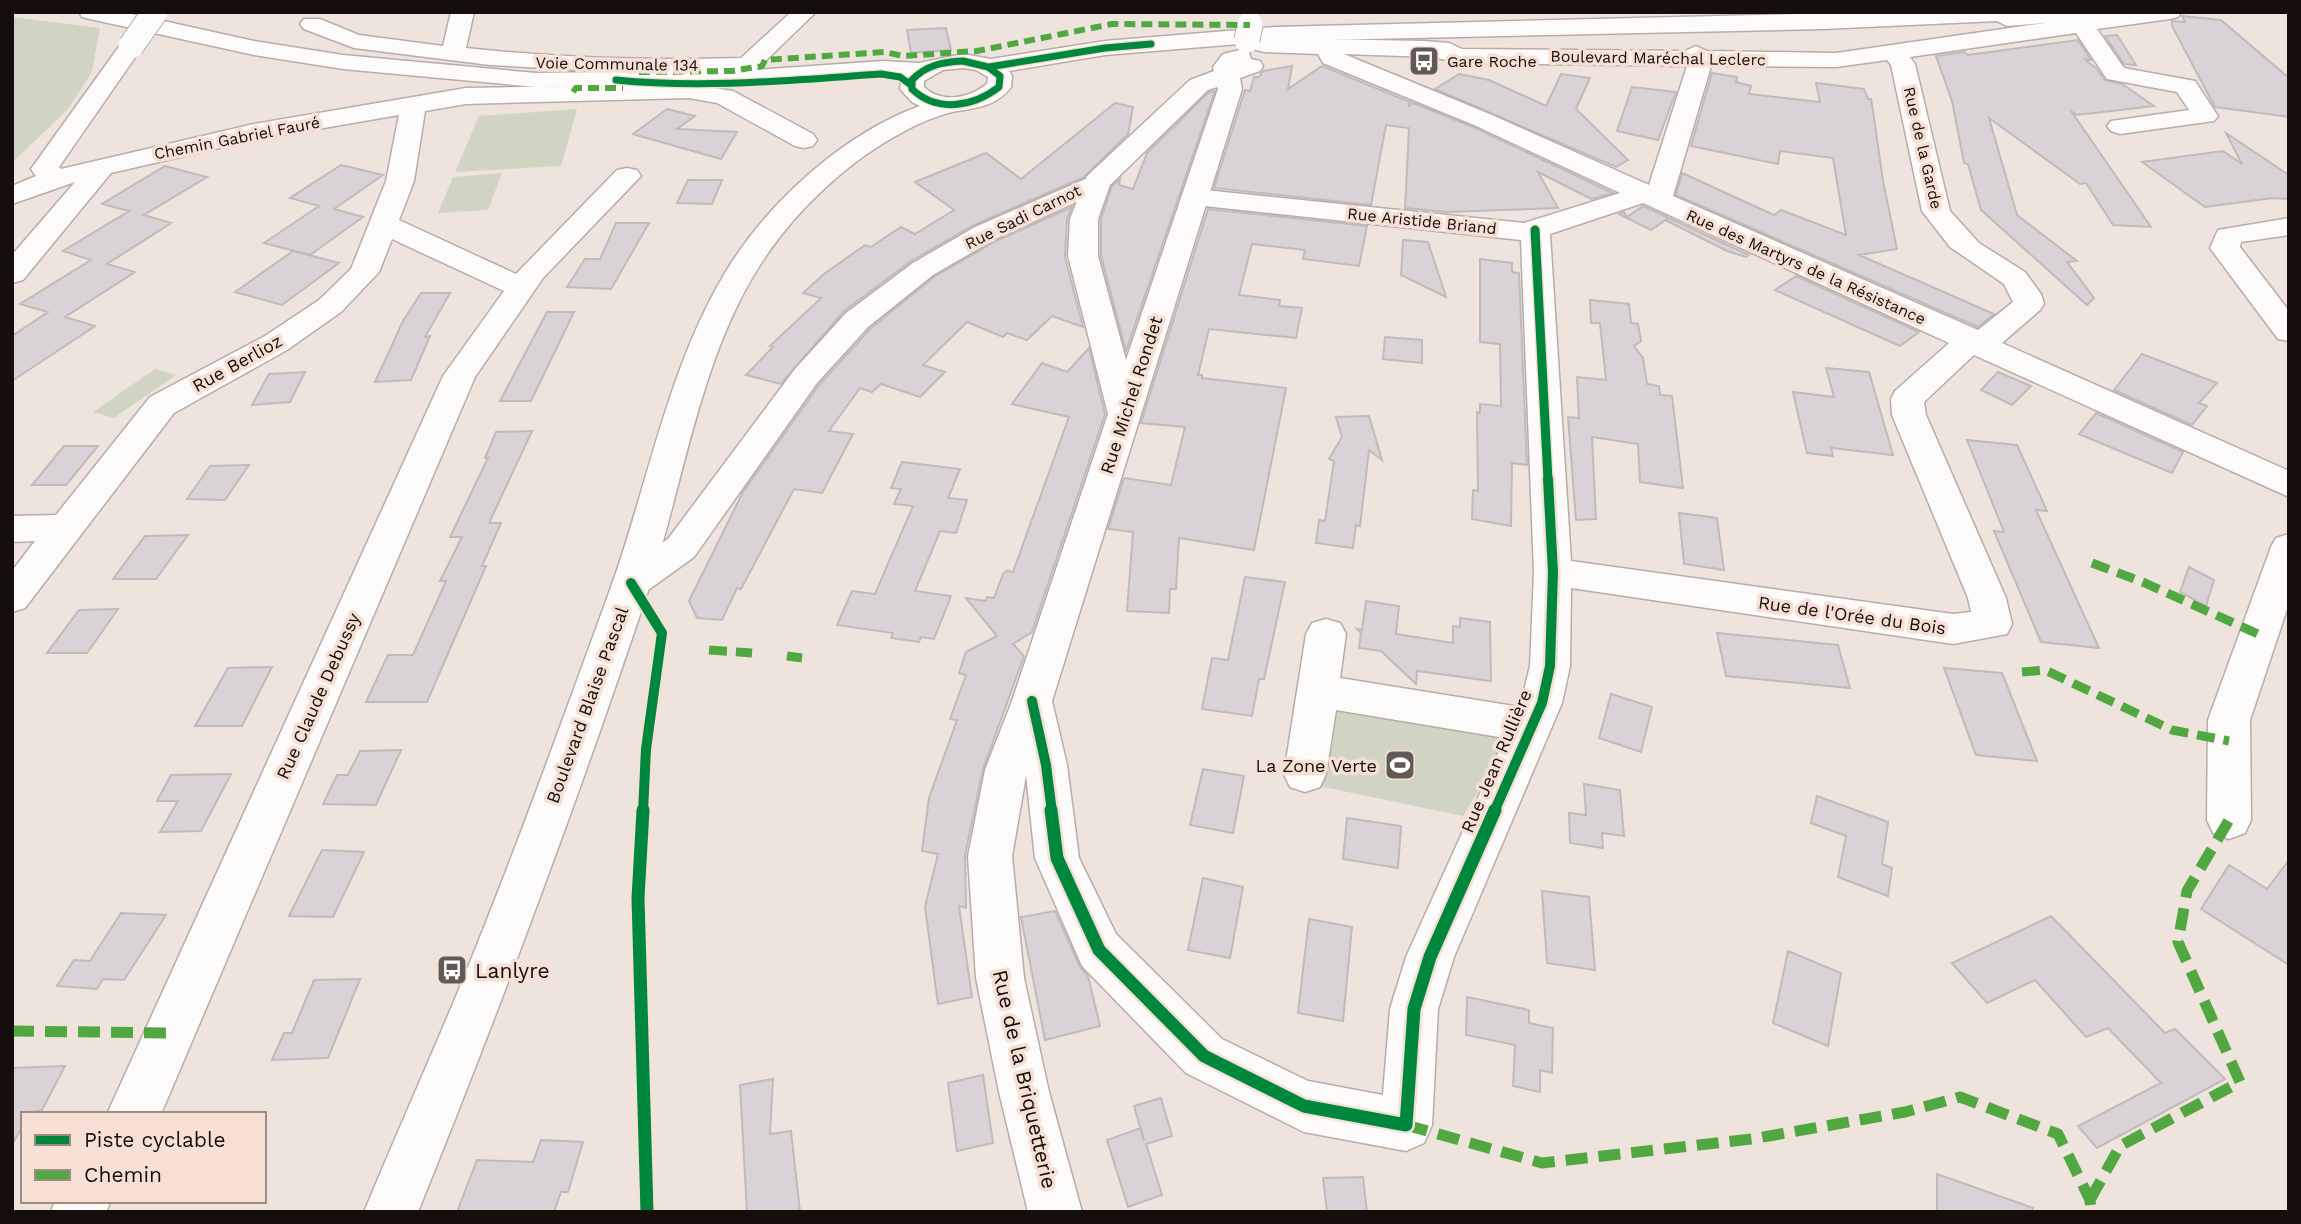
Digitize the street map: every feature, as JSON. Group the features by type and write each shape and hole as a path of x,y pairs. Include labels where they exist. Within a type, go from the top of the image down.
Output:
{"street":[{"path":"90,12 254,47 343,62 536,80 616,80 653,84 765,82 881,75 900,77 916,83 929,101 952,104"},
{"path":"55,178 44,169 155,12"},
{"path":"453,54 463,12"},
{"path":"1823,22 2031,12"},
{"name":"Boulevard Maréchal Leclerc","path":"1250,52 1328,47 1424,48 1462,56 1698,56 1836,60 2091,19 2170,12"},
{"name":"Voie Communale 134","path":"312,24 354,41 453,54 599,67 747,65 804,13"},
{"path":"1823,22 2091,19 2116,74 2186,86 2204,116 2120,126"},
{"name":"Boulevard Blaise Pascal","path":"391,1212 496,957 631,583 706,343 741,272 772,230 802,197 890,129 924,113 952,104 981,100 994,77 1013,78 1151,44 1275,34 1823,22"},
{"name":"Rue des Martyrs de la Résistance","path":"1328,47 1332,58 1483,120 2289,485"},
{"name":"Rue de la Garde","path":"1892,50 1903,64 1936,211 1950,231 1969,249 2016,279 2027,291 2029,304 1987,339 1970,341"},
{"name":"Rue Sadi Carnot","path":"631,583 681,548 806,376 857,320 923,269 975,239 1097,182 1199,85 1250,52"},
{"name":"Rue Michel Rondet","path":"1032,701 1195,197 1250,52"},
{"path":"1651,197 1698,56"},
{"path":"916,83 948,62 978,63 994,77"},
{"name":"Boulevard Blaise Pascal","path":"890,129 908,107 916,83"},
{"name":"Chemin Gabriel Fauré","path":"12,196 55,178 254,132 466,96 689,91 724,96 804,140"},
{"name":"Rue Berlioz","path":"12,598 162,405 276,343 330,306 365,272 400,181 413,107"},
{"path":"12,274 103,166"},
{"name":"Rue Claude Debussy","path":"134,1112 459,376 520,287 627,176"},
{"path":"1097,182 1084,219 1083,256 1125,414"},
{"name":"Rue Aristide Briand","path":"1195,197 1526,232 1651,197"},
{"path":"383,224 520,287"},
{"path":"2289,226 2228,236 2225,248 2289,332"},
{"name":"Rue Jean Rullière","path":"1032,701 1045,765 1057,858 1099,950 1204,1056 1304,1107 1406,1125 1414,1009 1430,957 1542,703 1550,666 1553,572 1535,230"},
{"path":"2252,285 2289,291"},
{"name":"Rue de l'Orée du Bois","path":"1553,572 1953,629 1993,624 1987,598 1909,415 1907,399 1970,341"},
{"path":"12,529 66,528"},
{"path":"2229,820 2229,720 2289,547"},
{"path":"1304,774 1326,634"},
{"path":"1318,691 1532,726"},
{"name":"Rue de la Briquetterie","path":"1032,701 1006,770 990,856 1000,978 1024,1092 1055,1212"}],"green space":[{"path":"12,17 100,28 92,72 68,109 12,163"},
{"path":"577,109 561,166 455,172 479,116"},
{"path":"502,173 488,210 438,213 453,177"},
{"path":"155,369 176,375 114,418 93,412"},
{"name":"La Zone Verte","path":"1330,699 1500,732 1507,745 1463,816 1314,785"}],"building":[{"path":"2182,16 2221,20 2289,78 2289,117 2215,107 2172,26 2172,21 2185,22"},
{"path":"946,28 951,50 911,53 907,30"},
{"path":"2117,35 2136,65 2124,64 2105,36"},
{"path":"2078,40 2091,60 2084,59 2096,68 2105,80 2122,84 2154,106 2077,115 2071,111 2151,227 2113,225 2086,183 2080,184 1989,118 2017,215 2077,261 2067,262 2094,298 2087,305 1981,210 1968,164 1964,163 1952,101 1936,56 1964,52 1968,55"},
{"path":"1292,66 1288,89 1322,66 1410,102 1409,106 1413,103 1473,127 1613,193 1591,199 1538,172 1558,208 1447,212 1405,208 1409,128 1386,125 1371,205 1214,188 1245,90 1250,91 1254,77 1259,77 1263,71"},
{"path":"1712,73 1737,77 1736,82 1751,86 1749,94 1820,102 1816,83 1864,89 1868,99 1871,99 1883,181 1897,249 1859,255 1994,314 1978,327 1676,195 1682,173 1774,215 1781,210 1846,235 1833,158 1780,151 1778,164 1691,146"},
{"path":"1459,74 1489,80 1546,106 1561,74 1590,78 1576,109 1628,160 1616,167 1435,89"},
{"path":"1632,87 1676,92 1658,140 1617,131"},
{"path":"1215,91 1126,351 1101,256 1101,219 1112,186 1120,179 1119,185 1133,189 1147,153 1209,92"},
{"path":"1115,103 1133,107 1128,134 1084,177 974,225 911,261 844,311 781,384 746,375 773,347 770,346 821,298 803,293 824,274 865,245 871,247 901,227 915,234 954,210 915,182 986,153 1021,179"},
{"path":"667,109 695,116 677,129 737,132 721,159 633,134"},
{"path":"2226,133 2289,175 2289,199 2273,198 2205,207 2142,162 2223,151 2242,164"},
{"path":"341,165 383,175 334,209 363,217 310,255 264,243 319,206 290,198"},
{"path":"165,166 207,177 144,215 171,223 107,264 135,272 65,317 95,326 12,381 12,336 48,312 20,304 91,260 63,251 129,211 102,204"},
{"path":"688,180 722,180 712,204 677,203"},
{"path":"1643,206 1749,255 1746,257 1727,251 1667,219 1651,230 1619,214 1624,212 1627,217"},
{"path":"1072,207 1067,219 1065,257 1083,327 1052,316 1027,340 1007,333 1003,337 967,322 923,365 945,372 920,397 881,384 872,392 860,388 829,431 853,434 822,493 794,489 741,589 737,588 722,620 697,618 689,601 743,492 819,385 870,329 934,277 996,241"},
{"path":"1208,209 1367,226 1359,266 1303,259 1305,250 1252,244 1239,295 1280,300 1279,306 1302,308 1296,338 1209,329 1198,375 1202,375 1202,378 1286,388 1254,550 1179,538 1176,589 1170,589 1169,613 1127,611 1133,532 1108,529 1124,478 1171,485 1185,427 1141,423"},
{"path":"616,223 649,223 611,289 567,287 585,259 600,259"},
{"path":"1403,240 1428,242 1446,297 1401,275"},
{"path":"293,251 339,263 282,305 235,292"},
{"path":"1480,259 1512,263 1512,272 1519,273 1527,465 1512,463 1511,526 1472,519 1473,490 1478,491 1477,412 1480,413 1480,404 1501,406 1500,344 1480,342"},
{"path":"1796,276 1919,332 1900,346 1775,290"},
{"path":"421,293 450,293 425,337 430,336 411,380 375,382 403,321"},
{"path":"1590,300 1629,304 1631,323 1638,324 1641,341 1634,346 1643,358 1647,384 1659,386 1660,395 1672,396 1683,488 1640,482 1638,444 1592,437 1596,519 1576,520 1568,417 1579,418 1577,377 1606,380 1600,323 1591,323"},
{"path":"547,312 574,312 531,401 500,401"},
{"path":"1385,337 1422,340 1422,363 1383,359"},
{"path":"1089,348 1105,414 1032,632 1013,644 1024,656 983,769 965,855 966,908 959,906 972,997 938,1004 925,907 938,854 922,851 929,798 957,720 950,719 966,675 959,673 966,652 997,636 966,598 986,601 987,597 994,598 1003,574 1007,571 1013,572 1069,417 1012,404 1042,363 1067,372"},
{"path":"2142,354 2217,383 2199,403 2207,406 2192,425 2114,390"},
{"path":"1826,368 1869,372 1893,455 1831,448 1833,456 1807,453 1793,392 1834,397"},
{"path":"305,372 290,402 252,405 269,374"},
{"path":"1998,372 2031,386 2012,405 1981,390"},
{"path":"2096,413 2183,452 2172,473 2079,434"},
{"path":"1369,416 1382,460 1369,450 1360,526 1356,525 1353,548 1316,543 1319,520 1325,521 1334,461 1329,459 1342,437 1336,417"},
{"path":"532,431 489,523 501,523 482,566 486,566 427,702 366,702 388,655 413,655 446,581 440,581 462,537 450,537 488,458 485,458 496,432"},
{"path":"1967,440 2017,445 2047,511 2036,510 2099,648 2041,642 1994,531 2004,532"},
{"path":"64,446 98,446 66,485 32,485"},
{"path":"902,462 960,469 948,498 967,500 956,533 940,531 915,591 951,596 934,639 921,637 919,642 891,638 893,633 837,625 852,591 875,594 913,506 894,504 901,489 891,488"},
{"path":"249,465 225,500 187,499 210,466"},
{"path":"1679,513 1717,518 1724,570 1684,564"},
{"path":"188,535 156,579 113,579 145,536"},
{"path":"2189,567 2214,580 2206,606 2180,592"},
{"path":"1245,577 1285,582 1264,679 1259,679 1252,716 1202,709 1212,658 1228,660"},
{"path":"1366,601 1399,606 1396,634 1453,643 1453,626 1460,627 1460,618 1490,622 1491,681 1417,671 1416,684 1381,651 1359,648 1361,633 1357,629 1362,630"},
{"path":"118,609 87,653 47,653 79,610"},
{"path":"1717,633 1838,645 1850,688 1726,676"},
{"path":"272,667 242,726 195,726 228,668"},
{"path":"1944,668 2002,673 2037,761 1976,755"},
{"path":"1611,694 1652,707 1641,752 1599,738"},
{"path":"401,750 376,805 323,804 337,775 348,775 360,751"},
{"path":"1203,769 1244,776 1233,833 1190,825"},
{"path":"231,774 201,831 160,832 178,801 157,801 171,775"},
{"path":"1584,784 1620,790 1624,836 1602,833 1603,848 1570,843 1569,813 1586,815"},
{"path":"1817,796 1888,822 1882,864 1892,868 1888,896 1838,877 1846,836 1811,823"},
{"path":"1347,818 1401,826 1398,868 1343,859"},
{"path":"322,850 364,852 333,917 289,916"},
{"path":"2289,860 2289,965 2201,909 2229,865 2267,889"},
{"path":"1203,878 1243,887 1230,958 1188,950"},
{"path":"1542,891 1589,897 1595,970 1547,963"},
{"path":"1055,911 1080,967 1088,976 1100,1026 1045,1040 1021,917"},
{"path":"121,913 166,915 124,980 103,979 97,989 57,986 74,960 90,961"},
{"path":"2051,916 2165,1033 2175,1029 2225,1079 2097,1148 2078,1126 2161,1083 2108,1028 2086,1037 2035,980 1987,1003 1952,963"},
{"path":"1309,919 1352,927 1343,1021 1298,1013"},
{"path":"1788,951 1841,973 1828,1046 1773,1023"},
{"path":"360,979 328,1058 272,1060 284,1033 292,1033 314,980"},
{"path":"1467,997 1529,1010 1529,1023 1553,1028 1552,1073 1540,1070 1540,1092 1513,1086 1515,1045 1466,1035"},
{"path":"65,1066 42,1110 21,1112 21,1129 12,1145 12,1068"},
{"path":"983,1075 993,1143 957,1151 948,1083"},
{"path":"773,1079 770,1134 791,1131 800,1212 747,1212 740,1085"},
{"path":"1161,1098 1172,1136 1146,1144 1162,1195 1128,1207 1107,1140 1140,1128 1134,1106"},
{"path":"541,1140 583,1142 568,1192 561,1192 554,1212 457,1212 477,1160 533,1162"},
{"path":"1937,1174 2033,1208 2032,1212 1937,1212"},
{"path":"1363,1177 1367,1212 1327,1212 1323,1178"}],"marked path":[{"path":"639,72 732,71 762,66 765,60 884,52 903,56 977,51 1112,24 1250,25"},
{"path":"573,92 576,88 623,88"},
{"path":"2092,563 2145,583 2258,634"},
{"path":"709,650 752,653"},
{"path":"787,656 802,658"},
{"path":"2022,672 2045,670 2172,730 2229,741"},
{"path":"2090,1200 2120,1146 2240,1082 2178,942 2187,891 2229,820"},
{"path":"12,1031 170,1033"},
{"path":"1406,1125 1542,1163 1752,1139 1905,1112 1960,1097 2058,1134 2090,1200 2091,1212"}],"cycle path":[{"path":"989,67 1105,48 1151,44"},
{"path":"963,61 979,63 993,69 1000,76 999,87 980,99 955,105 931,102 912,89 912,80 923,70 942,63 963,61"},
{"path":"616,80 653,84 765,82 881,74 900,77 911,85"},
{"path":"1032,701 1046,765 1057,858 1099,950 1204,1056 1304,1106 1406,1125 1414,1009 1430,957 1542,703 1550,666 1553,572 1535,230"},
{"path":"631,583 662,633 646,749 638,898 647,1212"}],"place":[{"name":"Gare Roche","path":"1424,61"},
{"name":"La Zone Verte","path":"1400,765"},
{"name":"Lanlyre","path":"452,970"}]}
